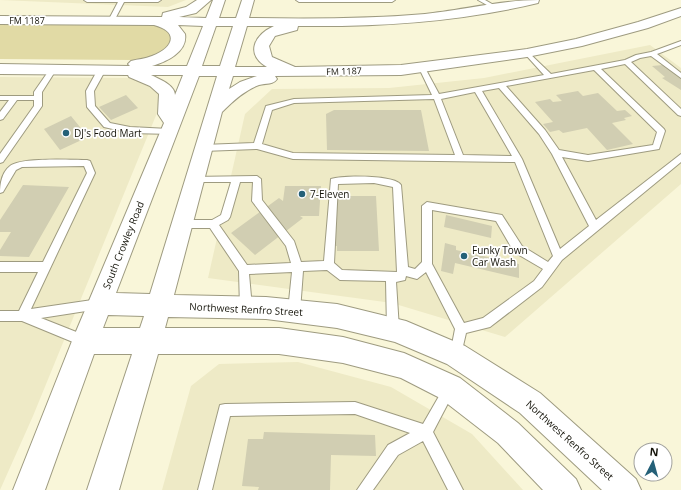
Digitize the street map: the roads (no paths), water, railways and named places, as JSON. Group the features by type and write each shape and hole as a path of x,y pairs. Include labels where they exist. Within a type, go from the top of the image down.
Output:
{"main road":[{"path":"0,15 112,19 153,17 172,15 191,10 205,0"},
{"name":"South Crowley Road","path":"29,490 85,341 171,127 212,22 219,0"},
{"path":"103,490 149,341 194,180 248,0"},
{"path":"253,0 259,9 267,13 310,18 319,22"},
{"name":"FM 1187","path":"0,20 112,19 212,22 319,22 418,18 500,7 533,0"},
{"path":"310,72 274,66 261,52 264,39 273,32 289,27 380,26 432,22 495,13 500,7"},
{"name":"FM 1187","path":"1,69 192,72 401,70 527,52 577,43 643,25 681,12"},
{"path":"1,69 29,62 135,64 153,61 171,51 179,35 178,30 169,24 147,21"},
{"path":"214,112 228,96 253,82 266,79 388,74 401,70"},
{"path":"129,71 162,86 167,92 167,114 171,127"},
{"name":"Northwest Renfro Street","path":"100,304 246,308 294,311 337,316 459,342 530,403 624,490"},
{"path":"85,341 278,341 342,350 404,366 450,388 508,433 565,490"},
{"path":"450,388 459,342"}],"lane":[{"path":"87,0 158,0"},
{"path":"112,19 122,0"},
{"path":"299,0 392,0"},
{"path":"481,0 500,7"},
{"path":"257,146 269,108 294,101 437,96 627,62 638,56 652,54 681,43"},
{"path":"527,52 549,76"},
{"path":"652,54 681,76"},
{"path":"627,62 681,113"},
{"path":"422,66 437,96 460,158"},
{"path":"556,153 588,158 656,147 662,131 596,68"},
{"path":"0,160 38,106 38,92 52,70"},
{"path":"101,71 90,91 90,107 107,125 130,130 171,127"},
{"path":"501,85 542,132 556,153 595,227"},
{"path":"477,89 518,159 558,257"},
{"path":"0,98 38,98"},
{"path":"0,117 15,98"},
{"path":"204,148 257,146 293,156 518,159"},
{"path":"550,268 518,249 499,218 427,206 427,264 459,342 538,284 550,268 558,257 681,158"},
{"path":"0,190 14,168 21,164 87,163 91,173 22,316"},
{"path":"182,224 213,224 225,217 236,179"},
{"path":"194,180 257,179 257,201 290,244 298,267 294,311"},
{"path":"244,270 329,265 340,275 401,278 403,271 397,185 374,180 334,181 329,265"},
{"path":"213,224 244,270 246,308"},
{"path":"403,271 417,274 427,264"},
{"path":"0,267 45,267"},
{"path":"391,277 393,329"},
{"path":"0,316 22,316 100,304"},
{"path":"22,316 85,341"},
{"path":"364,490 393,450 426,432 450,388"},
{"path":"205,490 225,410 355,408 426,432 456,490"}],"place":[{"name":"DJ's Food Mart","path":"66,133"},
{"name":"7-Eleven","path":"302,194"},
{"name":"Funky Town Car Wash","path":"464,256"}]}
